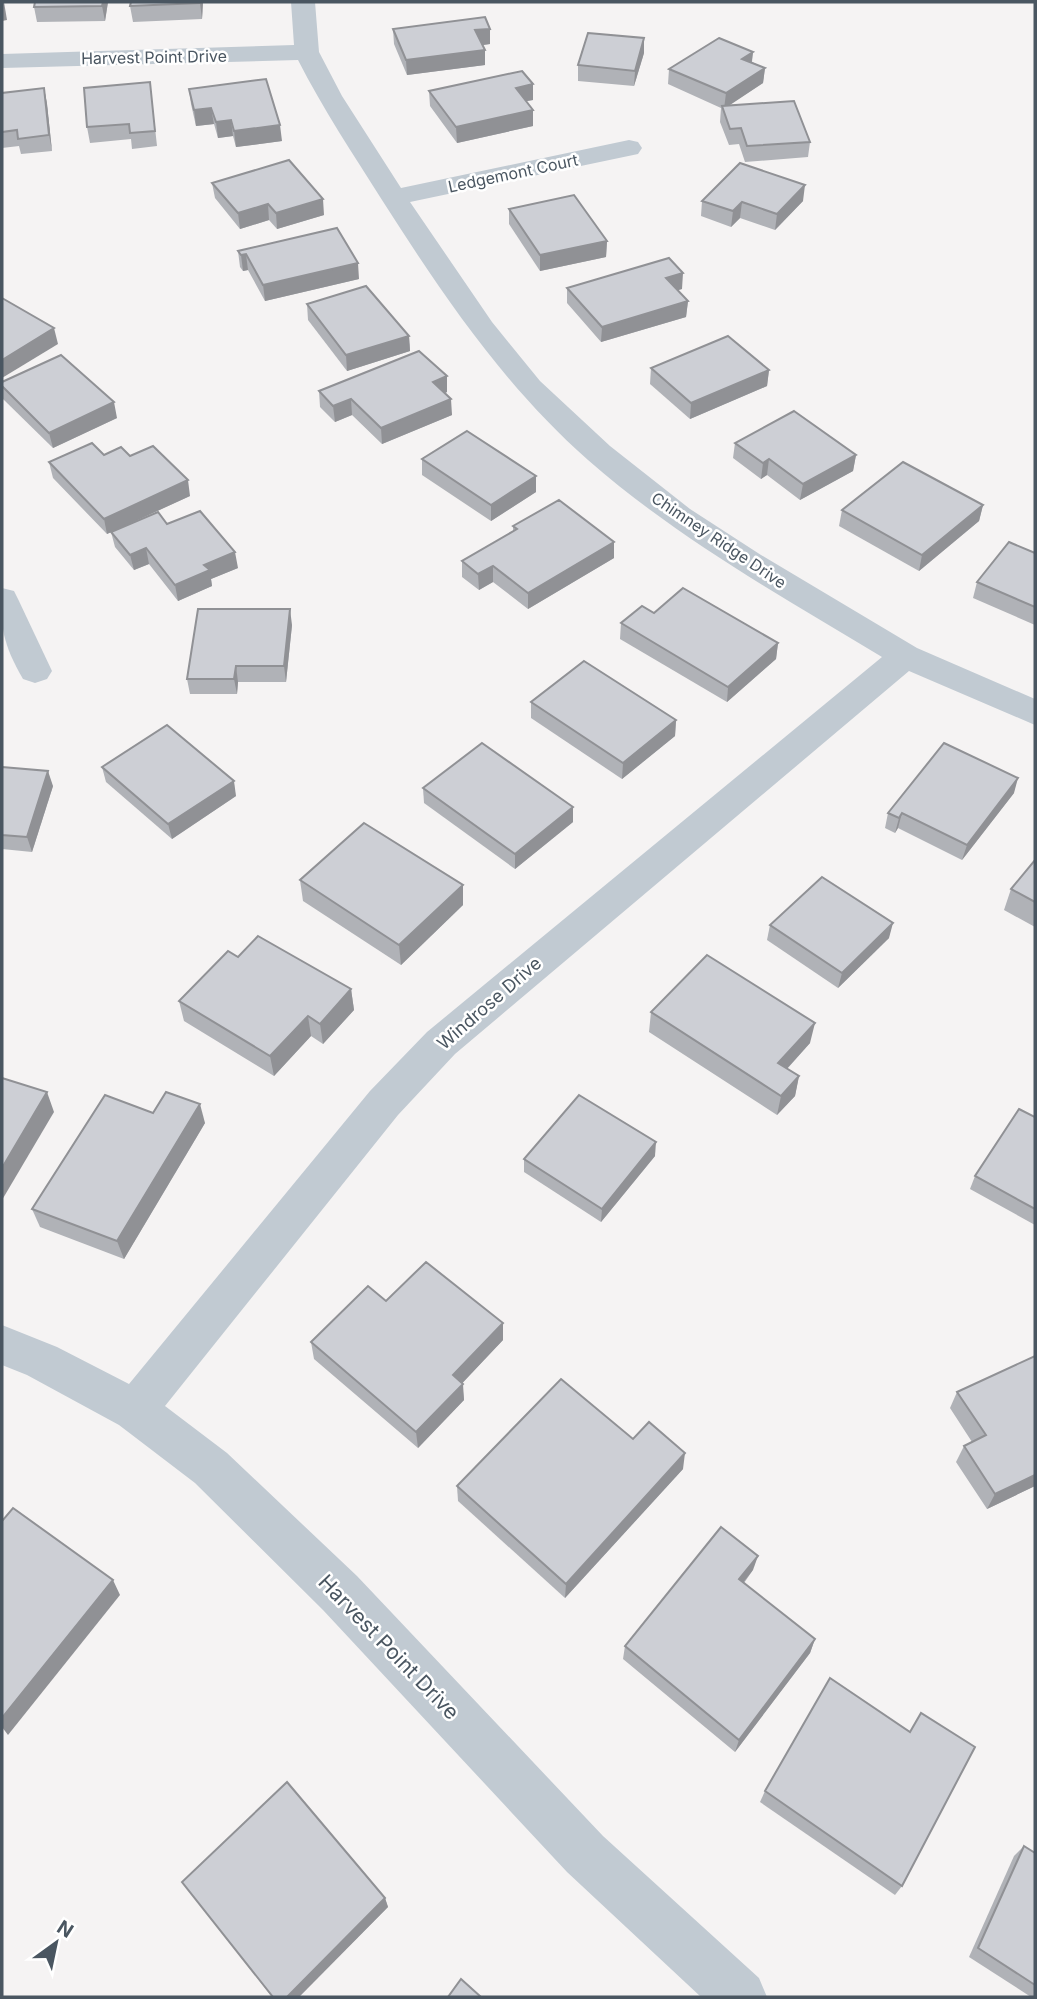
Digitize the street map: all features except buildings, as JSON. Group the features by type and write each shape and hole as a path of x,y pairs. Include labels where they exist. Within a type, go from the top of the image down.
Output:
{"street":[{"name":"Chimney Ridge Drive","path":"303,2 307,52 329,96 445,277 530,387 599,453 679,516 750,563 905,656 1035,713"},
{"name":"Harvest Point Drive","path":"2,61 307,52"},
{"name":"Ledgemont Court","path":"396,197 629,148"},
{"path":"2,599 35,671"},
{"name":"Windrose Drive","path":"135,1410 376,1113 441,1043 905,656"},
{"name":"Harvest Point Drive","path":"2,1345 42,1361 135,1410 211,1468 340,1593 584,1854 740,1997"}]}
